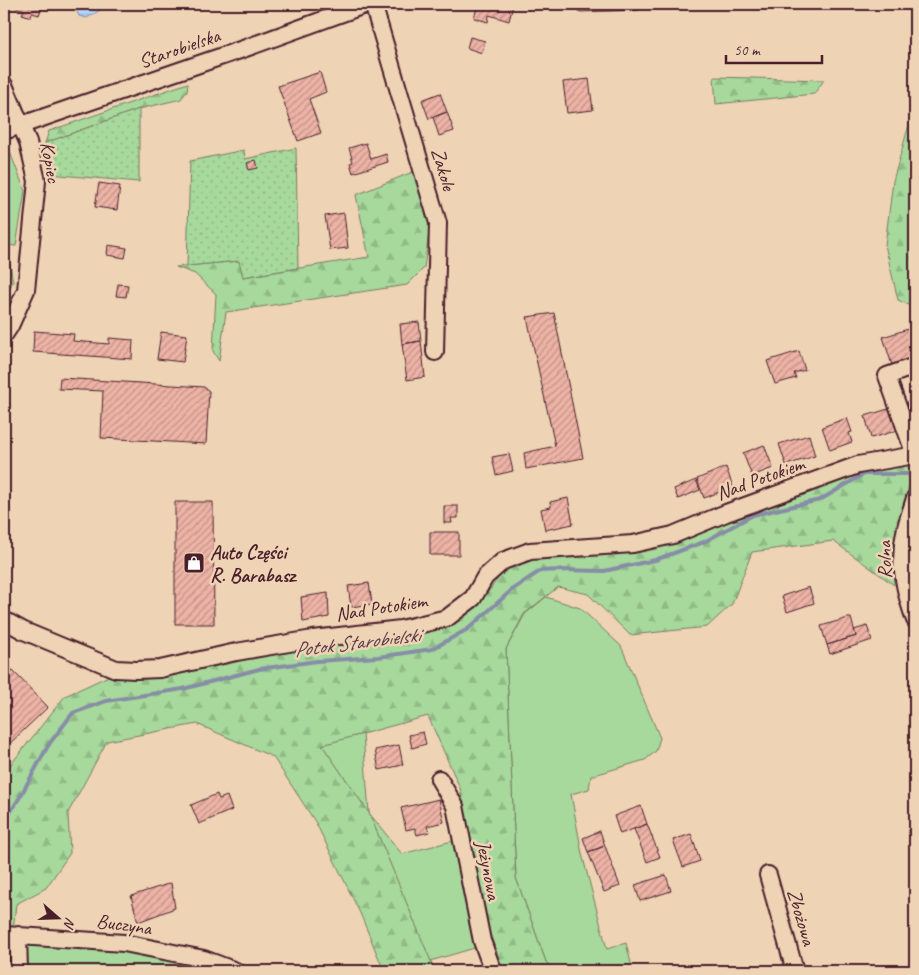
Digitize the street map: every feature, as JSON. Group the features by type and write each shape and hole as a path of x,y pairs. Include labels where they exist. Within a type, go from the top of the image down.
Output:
{"street":[{"name":"Starobielska","path":"4,131 367,4"},
{"name":"Zakole","path":"373,4 438,223 435,352"},
{"name":"Kopiec","path":"4,85 28,142 37,181 26,290 4,335"},
{"path":"915,366 887,376 915,454"},
{"name":"Nad Potokiem","path":"4,620 24,631 116,669 136,670 160,669 236,652 313,639 401,629 447,618 473,598 485,577 503,561 530,551 633,544 673,535 726,513 858,465 915,454"},
{"name":"Rolna","path":"915,498 904,533 902,566 909,603 915,620"},
{"name":"Jeżynowa","path":"439,779 455,806 482,941 493,971"},
{"name":"Zbożowa","path":"768,875 795,971"},
{"path":"11,935 19,971"},
{"name":"Buczyna","path":"11,935 124,943 204,959 236,971"}],"green space":[{"path":"714,77 824,80 814,94 716,104"},
{"path":"188,83 187,91 181,99 139,109 45,143 49,131"},
{"path":"139,109 139,182 49,174 45,143"},
{"path":"915,118 915,308 898,300 885,245 893,181 910,121"},
{"path":"8,147 25,191 16,246 4,245 4,148"},
{"path":"296,148 298,268 243,277 239,261 187,266 190,161 244,150 245,159"},
{"path":"415,171 430,226 424,268 407,285 226,312 219,361 213,351 216,294 195,274 176,267 240,261 243,277 369,257 356,195"},
{"path":"10,264 13,282 4,298 4,266"},
{"path":"915,463 896,535 893,569 894,585 833,541 752,552 732,604 707,627 630,635 588,594 558,587 524,614 506,649 516,878 546,962 553,971 504,971 485,921 460,788 428,716 322,745 369,813 435,971 384,971 360,913 316,823 273,757 197,724 107,741 68,813 70,853 46,888 16,904 10,956 4,957 4,773 65,696 113,674 132,679 161,677 315,646 448,626 479,604 503,572 531,557 730,519 865,470"},
{"path":"915,524 915,579 910,552"},
{"path":"546,597 580,608 621,646 660,738 656,751 645,760 591,776 589,789 571,794 582,854 607,949 626,943 633,971 553,971 546,962 516,878 506,649 525,614"},
{"path":"363,734 369,813 321,744"},
{"path":"369,813 402,854 456,840 478,947 430,961"},
{"path":"25,943 120,950 210,971 25,971"}],"water":[{"path":"74,4 110,4 87,18 79,16"}],"building":[{"path":"6,4 43,4 39,15 32,13 31,17 22,14 24,10"},
{"path":"478,4 513,5 509,21 489,15 488,22 474,18"},
{"path":"578,4 639,4 639,10 578,12"},
{"path":"470,37 485,41 482,53 467,48"},
{"path":"320,72 326,92 309,99 321,133 298,141 278,86"},
{"path":"589,79 593,110 567,113 563,82"},
{"path":"440,93 447,112 429,119 422,100"},
{"path":"447,112 454,131 439,136 433,117"},
{"path":"366,143 371,159 386,154 388,162 353,173 350,163 353,162 349,148"},
{"path":"256,160 258,168 249,170 247,163"},
{"path":"99,183 120,186 117,210 95,207"},
{"path":"344,213 348,248 330,250 325,216"},
{"path":"108,245 127,248 125,258 107,255"},
{"path":"118,284 128,285 126,297 116,296"},
{"path":"554,313 583,458 526,469 524,453 555,446 527,317"},
{"path":"419,322 421,341 402,344 400,324"},
{"path":"908,329 915,351 915,358 892,365 883,337"},
{"path":"34,331 74,334 73,341 109,344 109,338 133,340 132,359 33,352"},
{"path":"161,332 187,335 183,362 157,359"},
{"path":"421,341 425,377 407,380 402,344"},
{"path":"799,351 805,370 794,373 796,378 775,384 767,361"},
{"path":"60,378 204,387 209,391 206,444 101,438 103,391 59,389"},
{"path":"892,408 899,430 871,438 865,416"},
{"path":"847,418 852,432 849,433 852,442 830,450 822,427"},
{"path":"809,435 815,456 786,465 779,444"},
{"path":"764,445 773,468 752,476 743,453"},
{"path":"509,454 513,471 496,475 492,457"},
{"path":"726,467 733,487 704,498 697,479"},
{"path":"696,480 700,490 678,499 674,489"},
{"path":"568,498 573,524 545,530 541,509 551,507 550,502"},
{"name":"Auto Części R. Barabasz","path":"175,502 213,502 214,624 175,624"},
{"path":"444,506 458,506 458,518 451,518 452,523 444,523"},
{"path":"430,532 459,532 459,555 430,555"},
{"path":"369,583 372,604 351,607 348,586"},
{"path":"809,587 814,603 787,612 782,596"},
{"path":"328,593 329,617 303,622 301,597"},
{"path":"851,618 856,636 827,645 821,626"},
{"path":"867,626 872,640 830,654 827,645 856,636 854,630"},
{"path":"4,661 13,671 4,680"},
{"path":"13,671 48,707 4,749 4,680"},
{"path":"423,732 426,744 412,748 409,735"},
{"path":"399,745 403,765 379,770 375,750"},
{"path":"217,794 219,799 227,796 232,810 199,824 191,805"},
{"path":"439,799 444,822 427,826 429,832 417,835 415,828 406,830 401,808"},
{"path":"641,806 647,824 620,834 614,816"},
{"path":"647,824 660,857 647,862 634,829"},
{"path":"600,831 605,846 588,852 583,838"},
{"path":"691,834 700,861 683,867 673,840"},
{"path":"605,846 620,886 604,892 588,852"},
{"path":"666,875 671,891 640,901 635,885"},
{"path":"171,883 175,908 138,922 131,896"}],"waterway":[{"name":"Potok Starobielski","path":"4,822 49,744 73,713 106,701 183,689 259,669 317,661 378,657 432,649 468,629 513,589 540,571 604,571 655,560 704,542 753,515 820,500 864,474 915,474"}],"place":[{"name":"Auto Części R. Barabasz","path":"194,563"}]}
